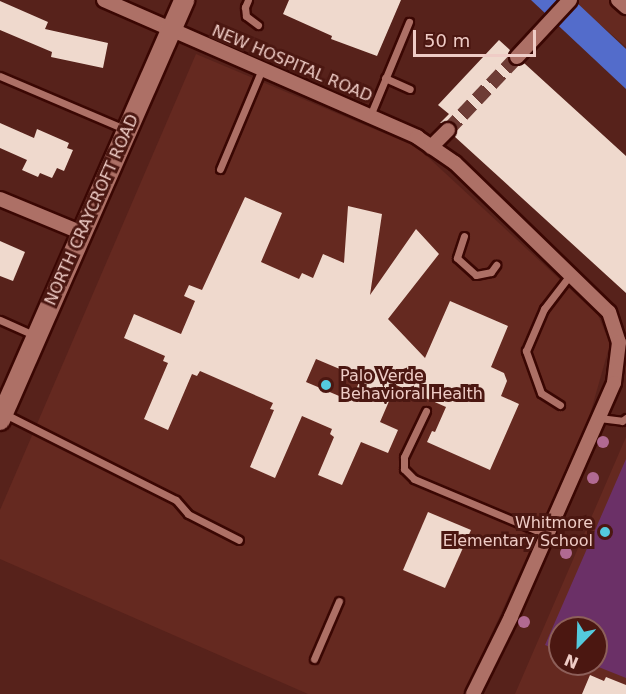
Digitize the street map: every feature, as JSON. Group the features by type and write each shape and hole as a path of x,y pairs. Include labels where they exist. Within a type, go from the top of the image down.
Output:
{"main road":[{"name":"NORTH CRAYCROFT ROAD","path":"2,417 184,0"}],"street":[{"name":"NEW HOSPITAL ROAD","path":"104,0 399,129 431,147 455,163 609,312 619,342 621,365 547,535 473,694"},
{"path":"518,57 570,0"},
{"path":"618,0 626,7"},
{"path":"431,147 448,130"},
{"path":"0,199 82,233"}],"lane":[{"path":"248,0 245,7 246,16 258,25"},
{"path":"370,116 409,22"},
{"path":"220,169 262,69"},
{"path":"0,76 127,130"},
{"path":"385,78 410,89"},
{"path":"464,236 457,258 476,274 491,272 496,265"},
{"path":"560,405 541,393 526,351 544,309 570,275"},
{"path":"0,320 37,336"},
{"path":"426,411 404,458 404,469 414,479 547,535"},
{"path":"2,417 176,500 188,514 239,540"},
{"path":"599,418 622,422 626,418"},
{"path":"314,658 339,601"}],"shaded area":[{"path":"574,0 626,0 626,47 595,20"},
{"name":"Palo Verde Behavioral Health","path":"196,54 417,147 598,315 610,344 587,425 464,694 308,694 0,559 0,510"},
{"name":"Whitmore Elementary School","path":"626,437 626,694 515,694 548,618 548,676 608,676 608,616 549,616"},
{"path":"626,459 626,678 608,671 608,616 558,616"}],"water":[{"path":"531,0 574,0 626,49 626,89"}],"building":[{"path":"289,0 401,0 377,56 331,39 332,36 283,14"},
{"path":"0,1 48,22 45,29 108,43 103,68 51,57 52,52 0,30"},
{"path":"499,40 511,51 508,59 511,64 519,66 524,63 626,156 626,293 454,136 457,128 454,123 440,123 449,114 438,105"},
{"path":"0,123 34,138 37,129 69,143 67,148 73,150 64,171 57,168 52,178 40,173 38,177 22,170 27,160 0,148"},
{"path":"245,197 282,213 261,262 299,279 302,273 313,278 323,254 344,263 348,206 382,214 370,295 416,229 439,254 388,319 425,358 450,301 508,326 491,367 504,373 507,381 501,396 519,404 490,470 427,442 432,431 435,432 446,407 396,385 380,422 398,430 388,453 361,442 342,485 318,475 334,437 330,434 332,429 302,416 275,478 250,467 274,410 270,409 273,403 200,371 197,376 192,374 168,430 144,419 168,363 163,361 165,356 124,338 134,314 181,334 195,301 184,296 189,285 202,290","holes":["316,359 361,378 351,401 306,382"]},
{"path":"0,241 25,252 13,281 0,276"},
{"path":"428,512 471,530 445,588 403,570"},
{"path":"590,676 604,681 606,677 626,685 626,694 582,694"}],"tunnel":[{"path":"448,130 517,57"}],"place":[{"name":"Palo Verde Behavioral Health","path":"326,385"},
{"name":"Whitmore Elementary School","path":"605,532"}]}
